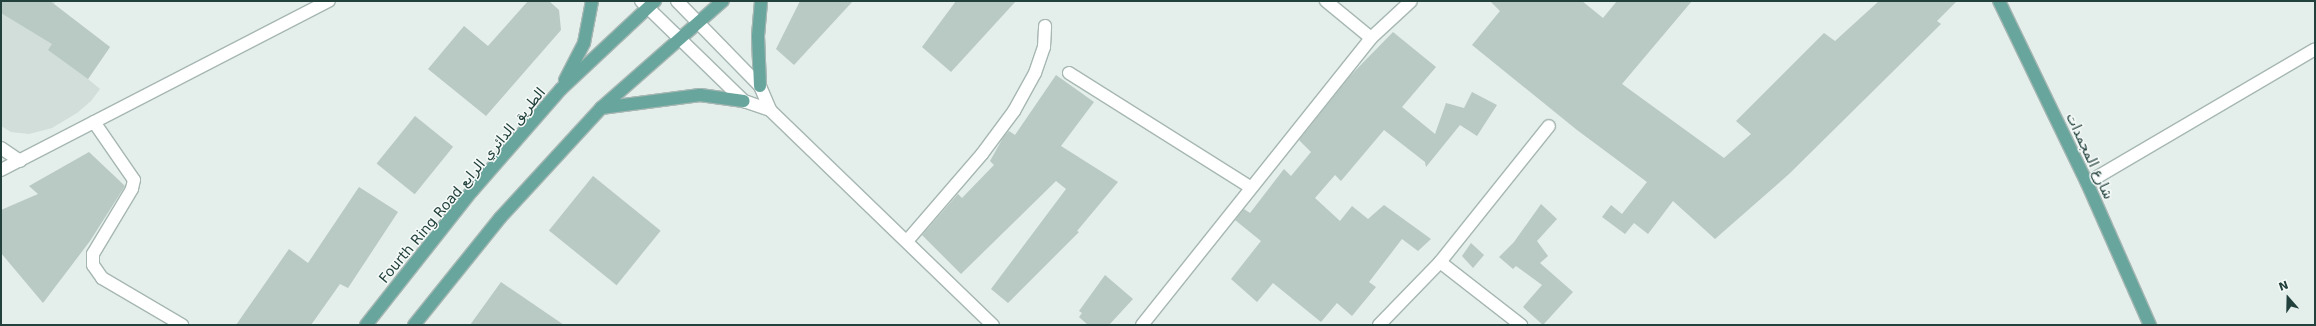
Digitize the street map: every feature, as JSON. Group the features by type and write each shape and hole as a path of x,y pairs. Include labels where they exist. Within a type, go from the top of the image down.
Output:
{"main road":[{"path":"561,89 584,44 592,1"},
{"path":"414,325 500,218 601,108 678,38 723,1"},
{"path":"760,86 758,36 761,1"},
{"name":"شارع المجمدات","path":"1999,1 2087,183 2150,325"},
{"name":"Fourth Ring Road الطريق الدائري الرابع","path":"366,325 472,191 561,89 648,3"},
{"path":"601,108 700,95 744,101"}],"street":[{"path":"1,170 329,1"},
{"path":"677,1 760,86 770,110 993,325"},
{"path":"1326,1 1371,38"},
{"path":"1142,325 1250,187 1371,38 1411,1"},
{"path":"648,3 678,38 744,101 770,110"},
{"path":"907,241 982,154 1014,111 1035,73 1044,47 1045,26"},
{"path":"2087,183 2315,49"},
{"path":"1069,73 1250,187"},
{"path":"94,122 134,180 132,189 93,254 93,265 102,278 182,325"},
{"path":"1379,325 1440,262 1549,126"},
{"path":"1,148 20,161"},
{"path":"1440,262 1521,325"}],"shaded area":[{"path":"1,1 56,1 54,4 110,47 88,79 100,89 91,101 77,113 52,128 29,134 11,132 1,126"}],"building":[{"path":"1,1 50,1 110,47 88,79 48,50 52,44 1,13"},
{"path":"528,1 549,1 559,10 561,30 486,116 428,69 464,26 488,46"},
{"path":"800,1 853,1 794,65 776,49"},
{"path":"956,1 1016,1 951,72 922,47"},
{"path":"1490,1 1582,1 1603,18 1617,1 1692,1 1622,84 1724,158 1751,134 1736,121 1824,33 1835,41 1879,1 1957,1 1937,21 1941,24 1789,174 1715,239 1673,201 1648,234 1634,223 1625,234 1602,217 1611,205 1622,214 1647,182 1577,130 1472,45 1500,11"},
{"path":"1393,32 1436,67 1402,107 1435,134 1446,103 1464,108 1472,92 1497,105 1477,136 1460,125 1426,167 1425,162 1384,130 1341,181 1335,175 1315,198 1340,221 1352,206 1368,219 1384,205 1431,239 1418,251 1402,239 1369,282 1376,287 1352,316 1337,303 1321,322 1273,283 1257,302 1231,279 1261,241 1235,220 1244,209 1250,213 1284,169 1291,176 1311,152 1299,140 1350,76"},
{"path":"1056,75 1094,102 1061,146 1118,182 1077,231 1079,232 1008,303 991,289 1066,189 1056,181 961,274 922,235 958,194 962,198 994,165 990,161 1004,136 1009,131 1015,135"},
{"path":"415,116 453,147 415,194 377,163"},
{"path":"89,152 125,186 90,241 43,303 1,253 1,210 38,194 29,186"},
{"path":"593,176 661,231 617,285 549,230"},
{"path":"359,187 398,212 348,288 340,284 311,325 236,325 289,249 308,263"},
{"path":"1541,204 1557,219 1537,241 1548,256 1540,263 1573,292 1543,325 1523,307 1542,285 1516,266 1513,269 1499,257 1514,242"},
{"path":"1471,243 1484,255 1473,268 1462,256"},
{"path":"1105,275 1133,299 1109,325 1088,325 1079,317 1082,313 1079,311"},
{"path":"501,282 564,325 470,325"}]}
